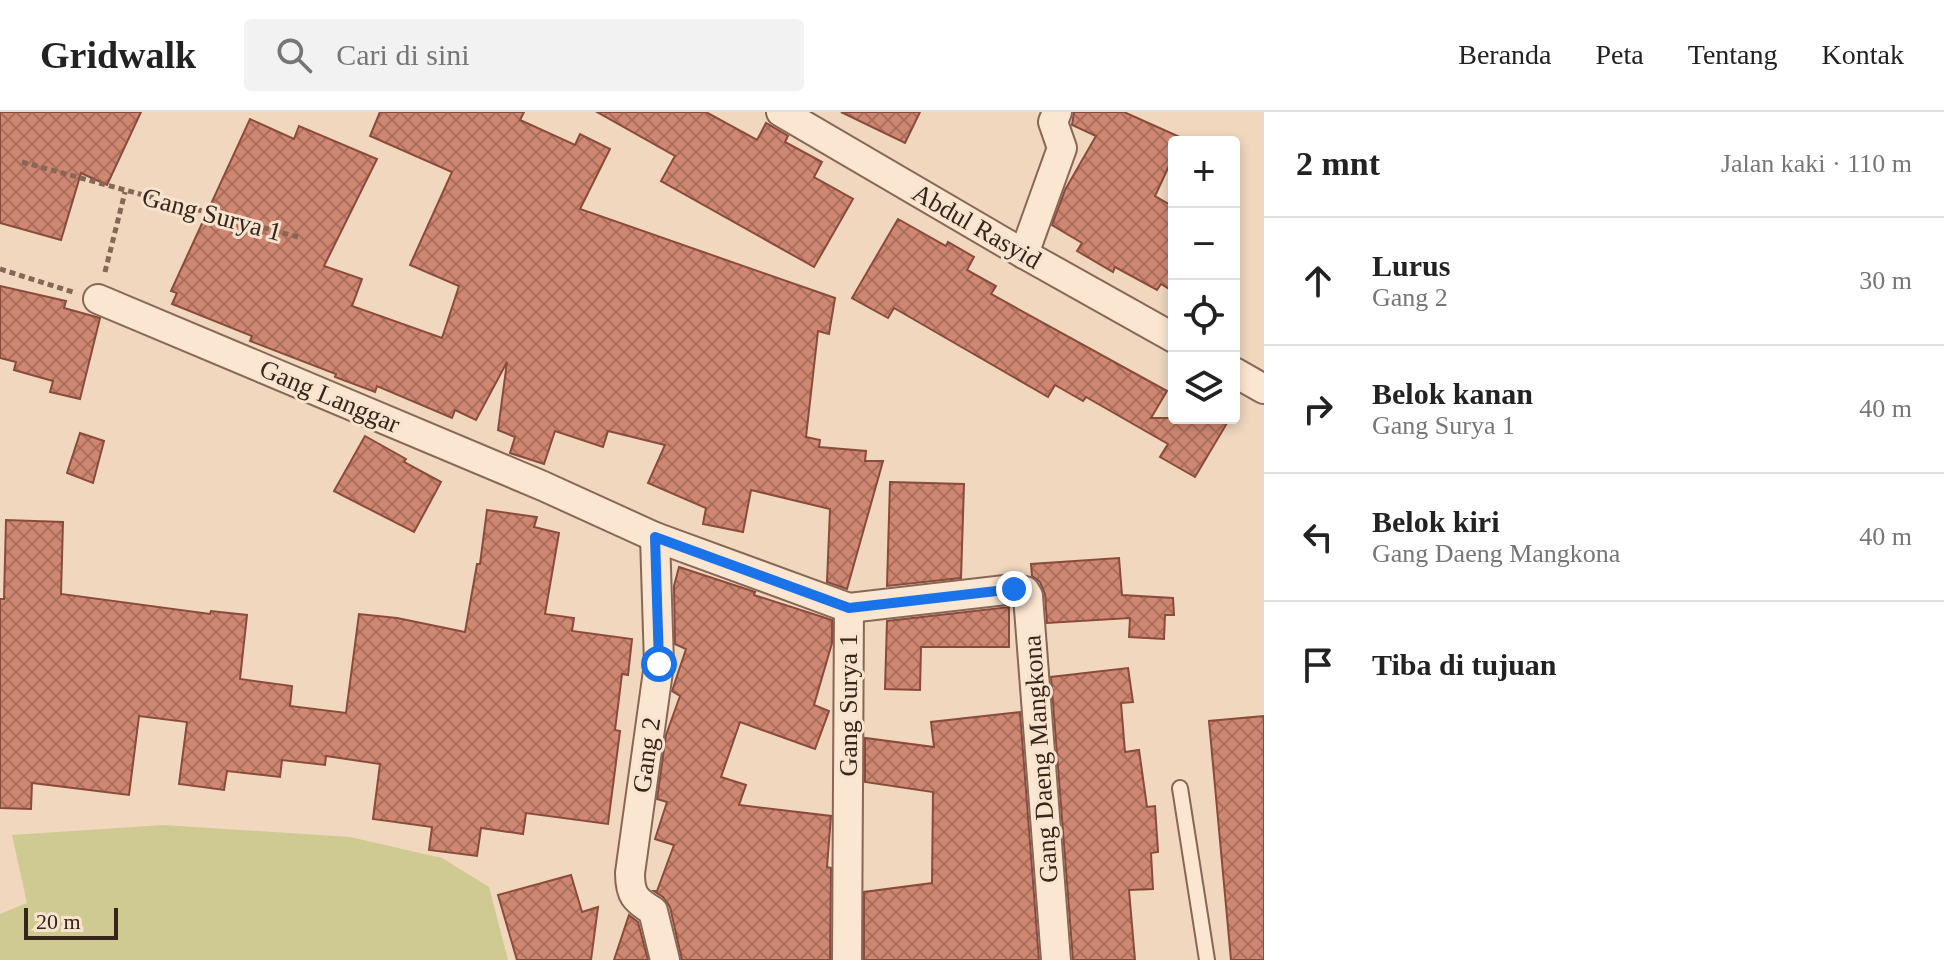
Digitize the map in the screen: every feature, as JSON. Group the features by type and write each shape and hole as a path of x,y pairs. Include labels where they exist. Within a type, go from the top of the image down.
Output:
{"street":[{"path":"1024,254 1062,148 1053,122 1057,112"},
{"name":"Abdul Rasyid","path":"787,113 1024,254 1168,335"},
{"name":"Gang Langgar","path":"98,299 543,486 655,537"},
{"path":"1240,375 1264,389"},
{"name":"Gang Surya 1","path":"655,537 849,608 847,960"},
{"name":"Gang 2","path":"655,537 659,664 630,891 634,899 653,911 665,960"},
{"name":"Gang Daeng Mangkona","path":"849,608 1014,589 1025,591 1028,596 1056,960"}],"lane":[{"path":"1180,788 1207,960"}],"path":[{"name":"Gang Surya 1","path":"22,162 298,237"},
{"name":"Gang Surya 1","path":"98,299 125,192"},
{"path":"0,269 98,299"}],"shaded area":[{"path":"163,825 350,837 442,858 489,887 508,960 0,960 0,914 27,903 12,835"}],"building":[{"path":"0,112 141,112 107,185 81,173 61,240 0,223"},
{"path":"380,112 524,112 520,120 575,145 580,134 610,149 580,209 835,298 829,334 818,331 806,437 820,440 819,447 866,451 865,461 883,461 847,589 827,582 830,509 751,490 743,532 703,524 706,508 648,483 665,445 608,431 603,447 555,431 544,464 510,453 515,437 498,430 507,362 476,420 455,410 452,418 377,386 375,392 335,377 336,374 250,341 252,336 172,304 177,293 171,291 250,119 294,139 299,126 377,159 324,266 362,279 352,306 442,338 459,286 410,265 452,172 370,136"},
{"path":"597,112 706,112 757,140 766,123 788,136 785,142 822,162 814,177 853,199 814,267 661,181 675,156"},
{"path":"841,112 920,112 905,143"},
{"path":"1074,112 1124,112 1178,136 1168,136 1168,168 1155,196 1168,204 1168,288 1161,284 1157,290 1115,267 1113,272 1077,251 1082,243 1052,225 1065,190 1096,136 1072,125"},
{"path":"898,219 946,246 948,242 974,257 967,270 996,286 991,294 1167,391 1151,418 1168,418 1168,424 1226,424 1195,477 1160,457 1168,444 1086,397 1083,401 1055,385 1048,397 894,308 888,318 852,298"},
{"path":"0,286 66,301 64,308 100,318 80,399 50,392 53,381 14,370 16,362 0,358"},
{"path":"80,433 104,441 93,483 67,473"},
{"path":"365,436 441,482 414,532 334,491"},
{"path":"890,482 964,484 961,578 887,586"},
{"path":"487,510 537,517 534,527 559,533 545,614 574,618 572,631 632,639 628,675 622,674 615,730 620,731 608,824 526,813 523,834 481,828 477,856 429,850 432,827 373,819 380,764 326,756 325,765 282,760 280,777 227,771 224,790 179,784 187,722 139,716 129,795 32,783 31,809 0,808 0,599 4,599 6,520 63,522 61,594 210,614 211,611 247,615 240,679 292,686 290,706 346,713 359,614 397,618 465,632 477,564 480,564"},
{"path":"1119,558 1122,595 1173,598 1174,615 1165,615 1164,639 1129,637 1130,618 1047,623 1045,594 1040,582 1032,576 1031,564"},
{"path":"679,567 832,620 832,643 814,705 829,711 815,749 740,722 721,777 746,785 739,805 831,816 827,867 831,868 830,960 682,960 670,907 654,891 657,891 674,845 655,839 667,802 657,799 666,735 680,696 672,691 686,649 675,644 674,586"},
{"path":"1009,607 1009,647 921,647 920,690 885,689 887,621"},
{"path":"1128,668 1133,702 1121,703 1125,752 1139,750 1147,807 1155,806 1158,852 1151,853 1153,889 1129,890 1135,960 1073,960 1051,677"},
{"path":"1020,712 1039,960 864,960 864,892 932,883 933,792 865,782 865,738 934,747 931,722"},
{"path":"1264,716 1264,960 1231,960 1209,721"},
{"path":"571,875 582,912 598,907 591,960 517,960 498,895"},
{"path":"629,915 638,922 648,960 614,960"}],"route":[{"path":"659,664 655,537 849,608 1014,589"}]}
